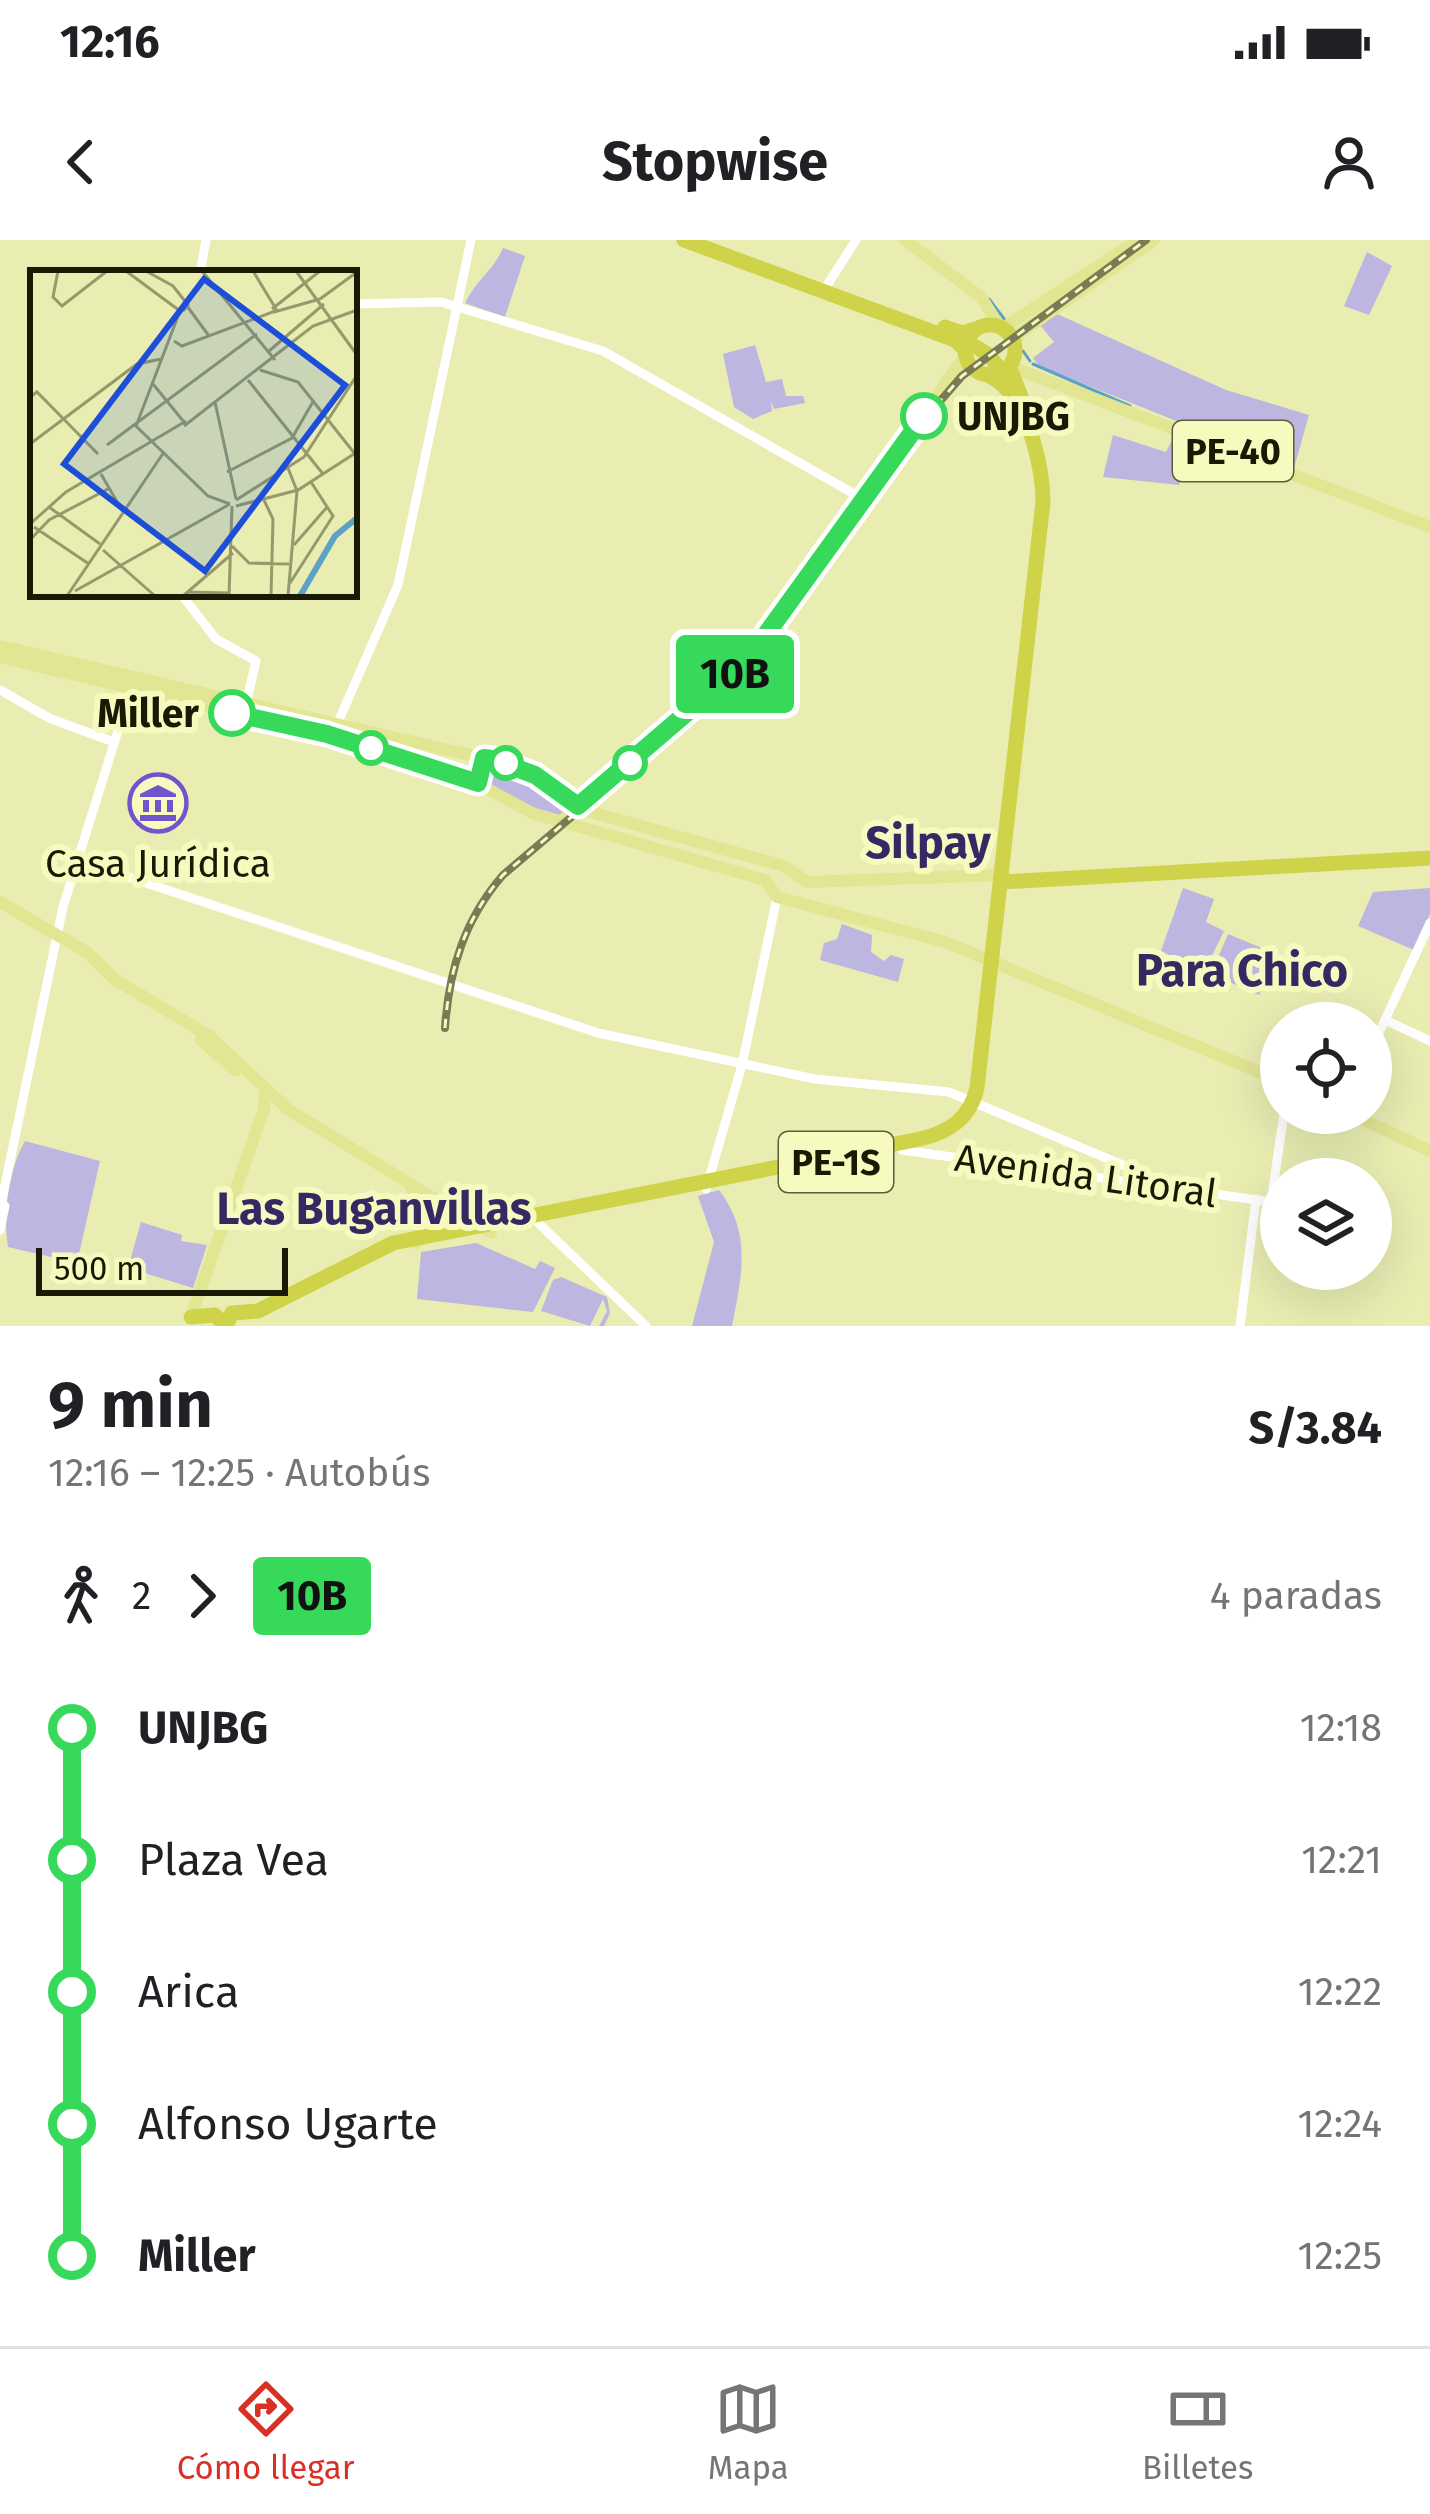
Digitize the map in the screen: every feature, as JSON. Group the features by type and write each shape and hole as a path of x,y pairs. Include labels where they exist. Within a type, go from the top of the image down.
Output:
{"highway":[{"path":"684,240 974,344 998,364 1040,455"},
{"path":"699,240 955,340 984,374 1010,392 1040,455"},
{"path":"896,314 962,332 1002,327 1040,455 1043,502 1034,609 977,1102"},
{"path":"966,352 979,328"},
{"path":"984,374 1012,357"},
{"path":"1004,879 1430,854"},
{"name":"PE-1S","path":"226,1326 228,1316 244,1319 416,1242 535,1221 710,1181 912,1147 956,1133 977,1102"},
{"path":"188,1318 215,1315 226,1326"},
{"path":"188,1318 244,1319"}],"main road":[{"path":"905,240 989,304 1002,327 1015,326 1138,240"},
{"path":"1012,357 1020,333 1154,240"},
{"path":"979,328 989,304"},
{"path":"880,475 966,352"},
{"name":"PE-40","path":"1012,357 1036,373 1430,527"},
{"path":"562,822 746,662 862,499 955,381 984,374"},
{"path":"0,646 378,742 492,759 535,775 580,807 784,866"},
{"path":"0,657 54,663"},
{"path":"378,742 562,822 765,880 994,961 1260,1072"},
{"path":"620,839 624,821"},
{"path":"653,848 658,831"},
{"path":"784,866 791,893"},
{"path":"765,880 772,868 784,866"},
{"path":"791,893 1004,879"},
{"path":"0,906 88,952 113,979 208,1035 266,1100 421,1195 490,1230"},
{"path":"188,1318 266,1100"},
{"path":"1392,1133 1430,1151"},
{"path":"416,1242 421,1195"}],"street":[{"path":"201,270 206,240"},
{"path":"335,731 398,585 471,240"},
{"path":"824,286 854,240"},
{"path":"357,304 420,300 456,305 603,351 862,499"},
{"path":"183,597 211,635 256,661 244,710"},
{"path":"0,1230 56,937 133,683"},
{"path":"0,690 51,718 114,742"},
{"path":"77,860 598,1033 837,1083 926,1087 977,1102 1175,1187"},
{"path":"710,1181 791,893"},
{"path":"1392,1004 1430,923"},
{"path":"1392,1020 1430,1038"},
{"name":"Avenida Litoral","path":"912,1147 1271,1202 1281,1134"},
{"path":"0,1209 15,1147"},
{"path":"1240,1326 1256,1199"},
{"path":"535,1221 645,1326"}],"shaded area":[{"path":"503,248 525,256 505,317 465,303"},
{"path":"1367,252 1392,266 1369,315 1344,306"},
{"path":"1057,314 1226,390 1309,415 1294,468 1039,366 1033,358 1054,342 1040,325"},
{"path":"755,345 766,382 782,379 786,396 803,396 805,403 774,409 771,401 772,411 753,419 734,407 723,354"},
{"path":"1113,435 1166,452 1174,436 1192,443 1179,485 1103,477"},
{"path":"495,763 536,779 570,807 556,818 488,785"},
{"name":"Para Chico","path":"1183,888 1214,899 1206,922 1224,931 1204,972 1161,951"},
{"path":"1430,888 1430,914 1414,950 1358,926 1373,892"},
{"path":"842,924 872,935 871,952 884,961 891,955 904,959 898,982 820,960 824,943 837,939"},
{"path":"1228,934 1276,954 1259,995 1211,974"},
{"path":"25,1141 100,1161 77,1263 8,1247 8,1193"},
{"path":"719,1190 736,1222 742,1255 732,1326 692,1326 714,1242 698,1196"},
{"path":"141,1222 182,1235 181,1241 207,1245 193,1288 128,1268"},
{"path":"476,1243 535,1269 540,1261 555,1268 533,1312 417,1299 421,1252"},
{"path":"561,1277 607,1297 610,1313 604,1326 599,1326 607,1311 603,1299 590,1326 541,1311 553,1280"}],"waterway":[{"path":"989,299 1005,320"},
{"path":"1023,351 1030,361"},
{"path":"1033,364 1130,406"}],"railway":[{"path":"445,1028 461,947 478,910 503,875 739,675 921,423 962,376 1146,240"}],"bus line":[{"name":"10B","path":"232,713 327,734 478,783 484,758 492,759 521,767 578,806 746,662 924,416"}],"place":[{"name":"UNJBG","path":"924,416"},
{"name":"Miller","path":"232,713"},
{"name":"Casa Jurídica","path":"158,803"}],"district":[{"name":"Silpay","path":"928,842"},
{"name":"Para Chico","path":"1242,970"},
{"name":"Las Buganvillas","path":"374,1208"}]}
